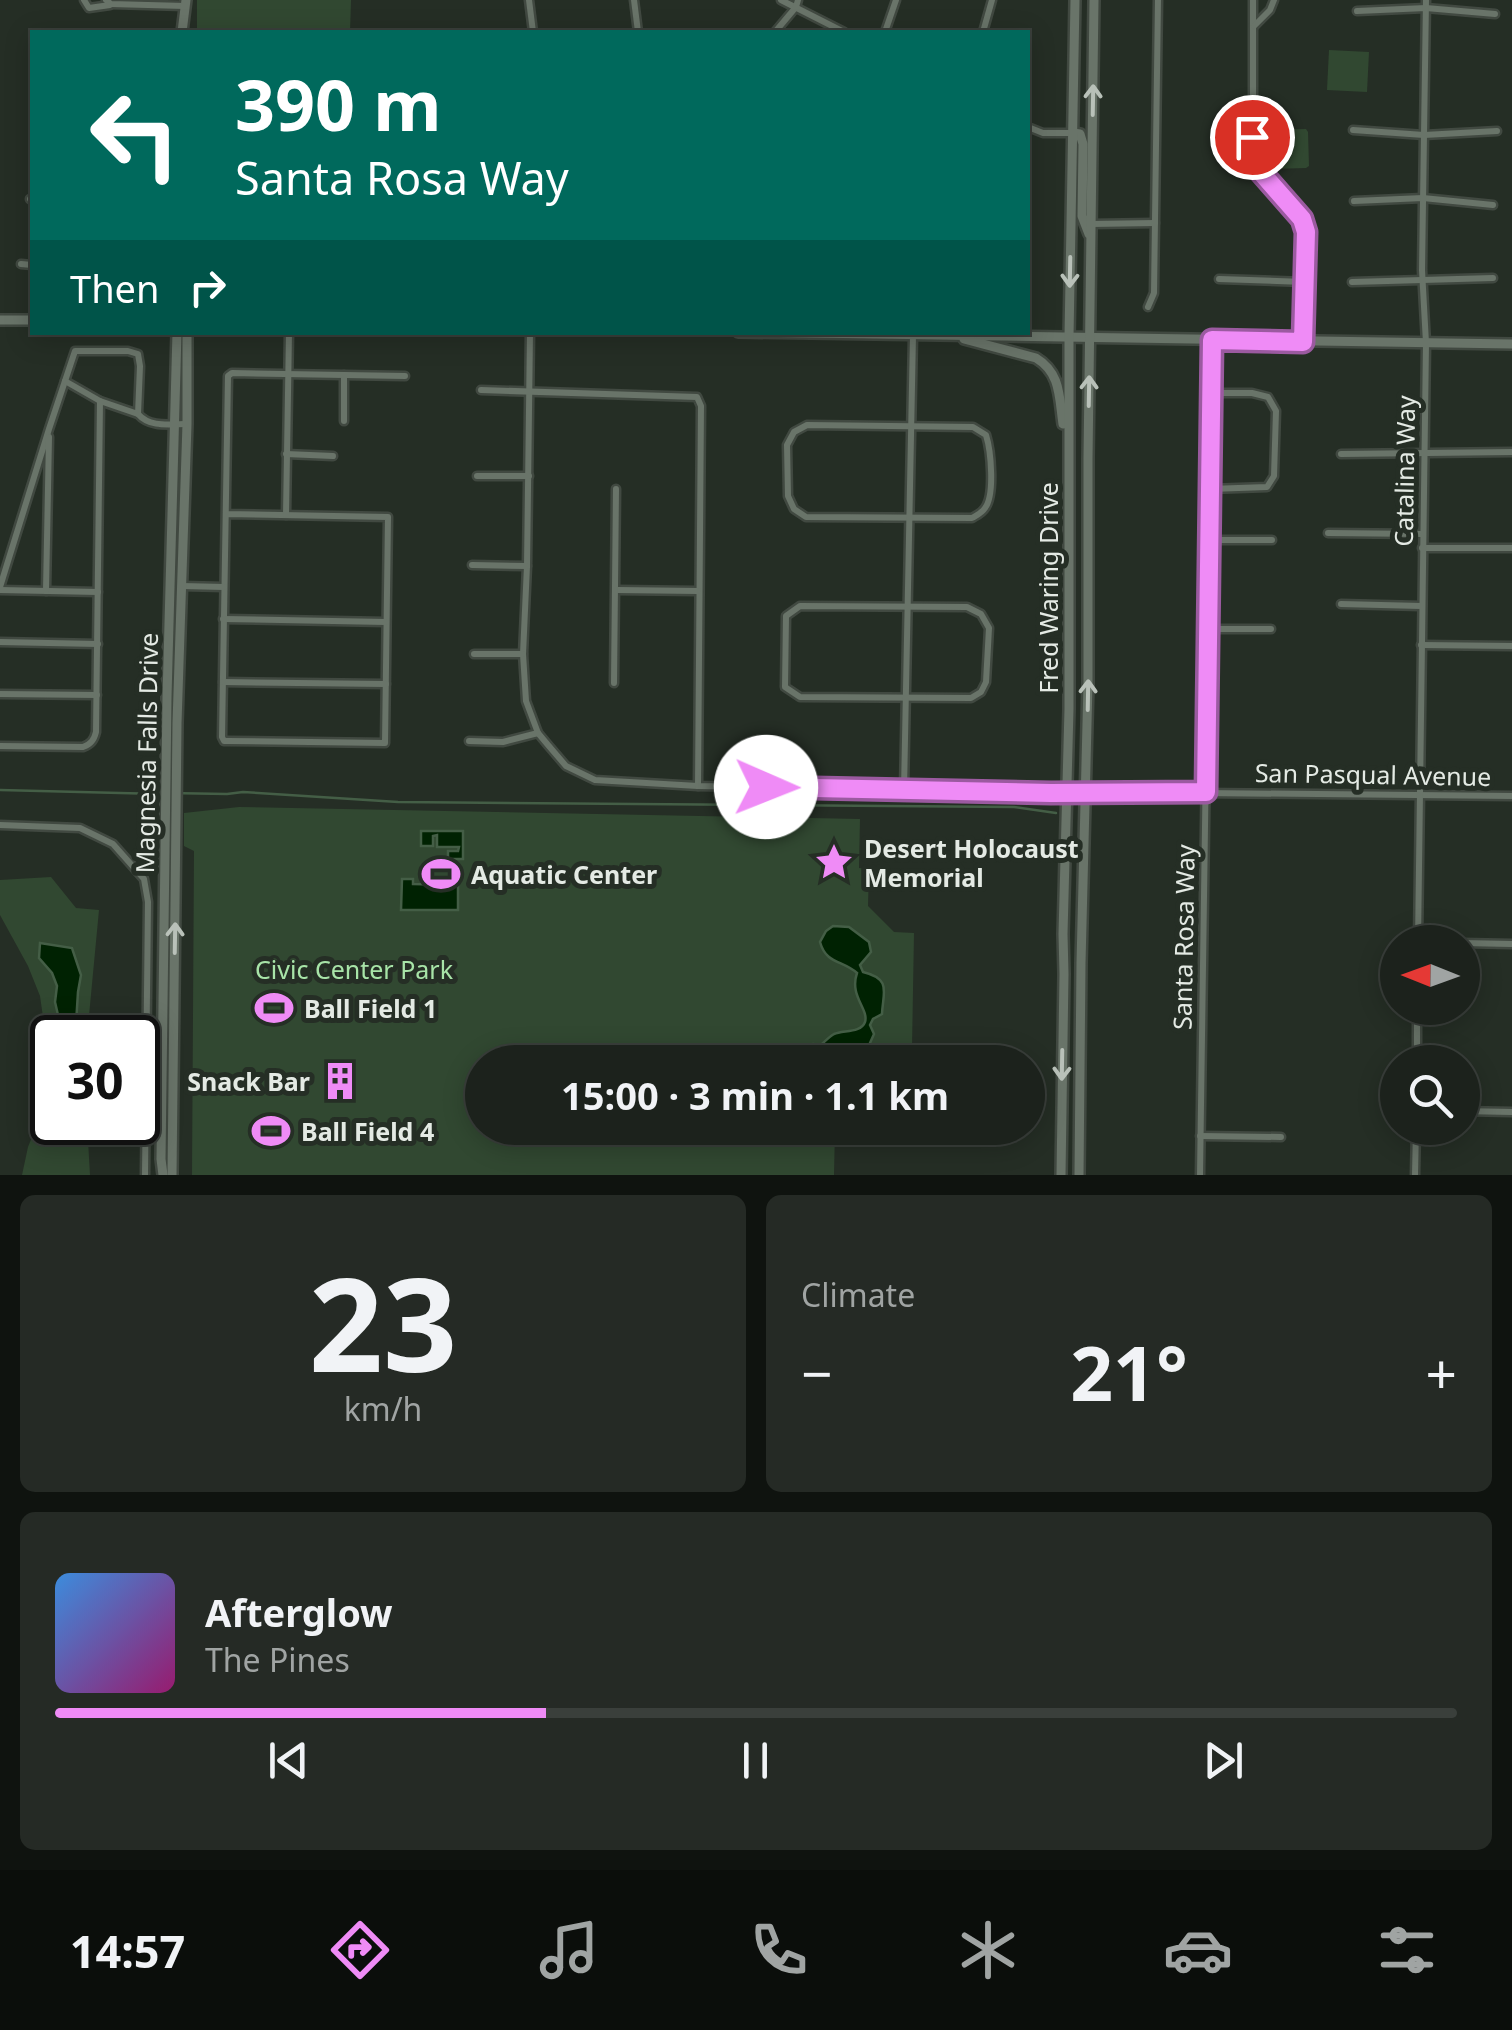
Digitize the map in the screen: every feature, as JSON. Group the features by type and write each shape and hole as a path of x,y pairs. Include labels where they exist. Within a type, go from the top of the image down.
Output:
{"main road":[{"name":"Fred Waring Drive","path":"1061,1175 1075,0"},
{"name":"Fred Waring Drive","path":"1078,1175 1088,684 1094,0"},
{"path":"185,30 186,3"},
{"path":"1073,133 1080,134 1083,144 1082,216 1091,236"},
{"path":"0,320 30,320"},
{"name":"Magnesia Falls Drive","path":"171,780 182,586 177,335"},
{"name":"Magnesia Falls Drive","path":"163,1175 181,424 187,335"},
{"path":"952,335 1512,344"},
{"path":"952,335 1036,358 1052,370 1068,455"},
{"name":"Magnesia Falls Drive","path":"171,812 171,851 177,859 172,1175"}],"street":[{"path":"84,0 89,8 108,2 186,3"},
{"path":"530,0 533,30"},
{"path":"634,0 638,30"},
{"path":"781,0 797,4 841,30"},
{"path":"885,30 896,0"},
{"path":"984,30 992,0"},
{"path":"1148,307 1154,293 1158,0"},
{"path":"1253,0 1255,162 1302,219 1306,232 1303,342"},
{"path":"1253,27 1274,0"},
{"path":"777,30 797,4"},
{"path":"1357,11 1426,4 1496,14"},
{"name":"Catalina Way","path":"1418,925 1426,4"},
{"path":"1030,128 1043,133 1073,133"},
{"path":"1353,130 1424,134 1497,131"},
{"path":"1354,201 1423,198 1492,206"},
{"path":"1091,224 1154,223"},
{"path":"21,264 30,265"},
{"path":"1352,282 1493,278"},
{"path":"1219,279 1305,282"},
{"path":"286,515 289,335"},
{"name":"San Pasqual Avenue","path":"530,335 523,654 526,701 538,733 566,766 595,780 904,790 1512,796"},
{"path":"904,790 912,335"},
{"name":"Santa Rosa Way","path":"1200,1175 1212,340"},
{"path":"98,592 0,589 76,351 135,351 140,358 138,414"},
{"path":"344,375 344,421"},
{"path":"226,514 388,517 385,744 222,737 228,376 405,376"},
{"path":"65,381 150,423 181,424"},
{"path":"481,390 698,397 698,786"},
{"path":"1210,489 1267,487 1274,476 1276,410 1268,397 1212,393"},
{"path":"0,746 88,745 94,739 100,401"},
{"path":"807,425 912,426 973,427 986,435 991,448 990,498 984,511 972,518 806,517 794,509 788,496 787,444 794,432 807,425"},
{"path":"46,591 49,428"},
{"path":"1341,454 1512,452"},
{"path":"286,454 333,456"},
{"path":"476,476 529,476"},
{"path":"614,683 616,489"},
{"path":"1328,533 1423,534"},
{"path":"1210,540 1272,540"},
{"path":"1422,548 1512,548"},
{"path":"472,565 527,566"},
{"path":"182,586 224,587"},
{"path":"617,590 698,591"},
{"path":"1341,604 1422,606"},
{"path":"800,606 907,607 967,608 981,614 988,628 986,682 981,692 971,698 800,697 785,687 786,616 800,606"},
{"path":"223,619 386,622"},
{"path":"1208,629 1271,630"},
{"path":"0,642 98,644"},
{"path":"1421,644 1512,646"},
{"path":"474,654 523,654"},
{"path":"223,682 386,684"},
{"path":"0,694 97,695"},
{"path":"468,740 503,742 538,733"},
{"path":"0,826 80,828 113,844 144,880 148,902 144,1175"},
{"path":"1480,943 1512,944"},
{"path":"1480,1111 1512,1112"},
{"path":"1200,1136 1281,1137"},
{"path":"1415,1175 1416,1145"}],"green space":[{"path":"197,0 351,0 350,30 197,30"},
{"path":"1329,50 1369,52 1367,92 1327,90"},
{"path":"1306,129 1309,166 1270,169 1267,133"},
{"name":"Civic Center Park","path":"239,807 860,819 859,868 869,869 868,906 894,932 914,933 912,1045 465,1045 465,1145 835,1145 834,1175 192,1175 194,851 184,846 184,813"},
{"path":"51,877 76,908 99,910 89,1015 43,1015 28,966 0,915 0,880"},
{"path":"30,1142 88,1145 90,1175 22,1175"}],"shaded area":[{"path":"421,831 463,831 463,859 448,859 448,851 458,851 459,847 437,847 437,835 433,836 433,846 421,846"},
{"path":"402,879 413,879 413,884 458,885 458,910 401,910"},
{"path":"833,926 849,927 869,942 871,952 860,965 863,972 878,978 884,987 882,1014 870,1025 874,1034 869,1045 821,1045 834,1034 856,1030 865,1022 855,989 857,973 830,958 823,949 820,942"},
{"path":"40,943 72,948 81,975 77,1015 58,1015 57,986 39,958"}],"waterway":[{"path":"0,790 160,794"},
{"path":"168,793 243,792 398,802 1014,807 1056,813"}],"place":[{"name":"Desert Holocaust Memorial","path":"834,862"},
{"name":"Aquatic Center","path":"441,874"},
{"name":"Ball Field 1","path":"274,1008"},
{"name":"Snack Bar","path":"340,1081"},
{"name":"Ball Field 4","path":"271,1131"}],"route":[{"path":"766,787 1206,792 1212,340 1303,342 1306,232 1302,219 1259,170 1252,137"}]}
